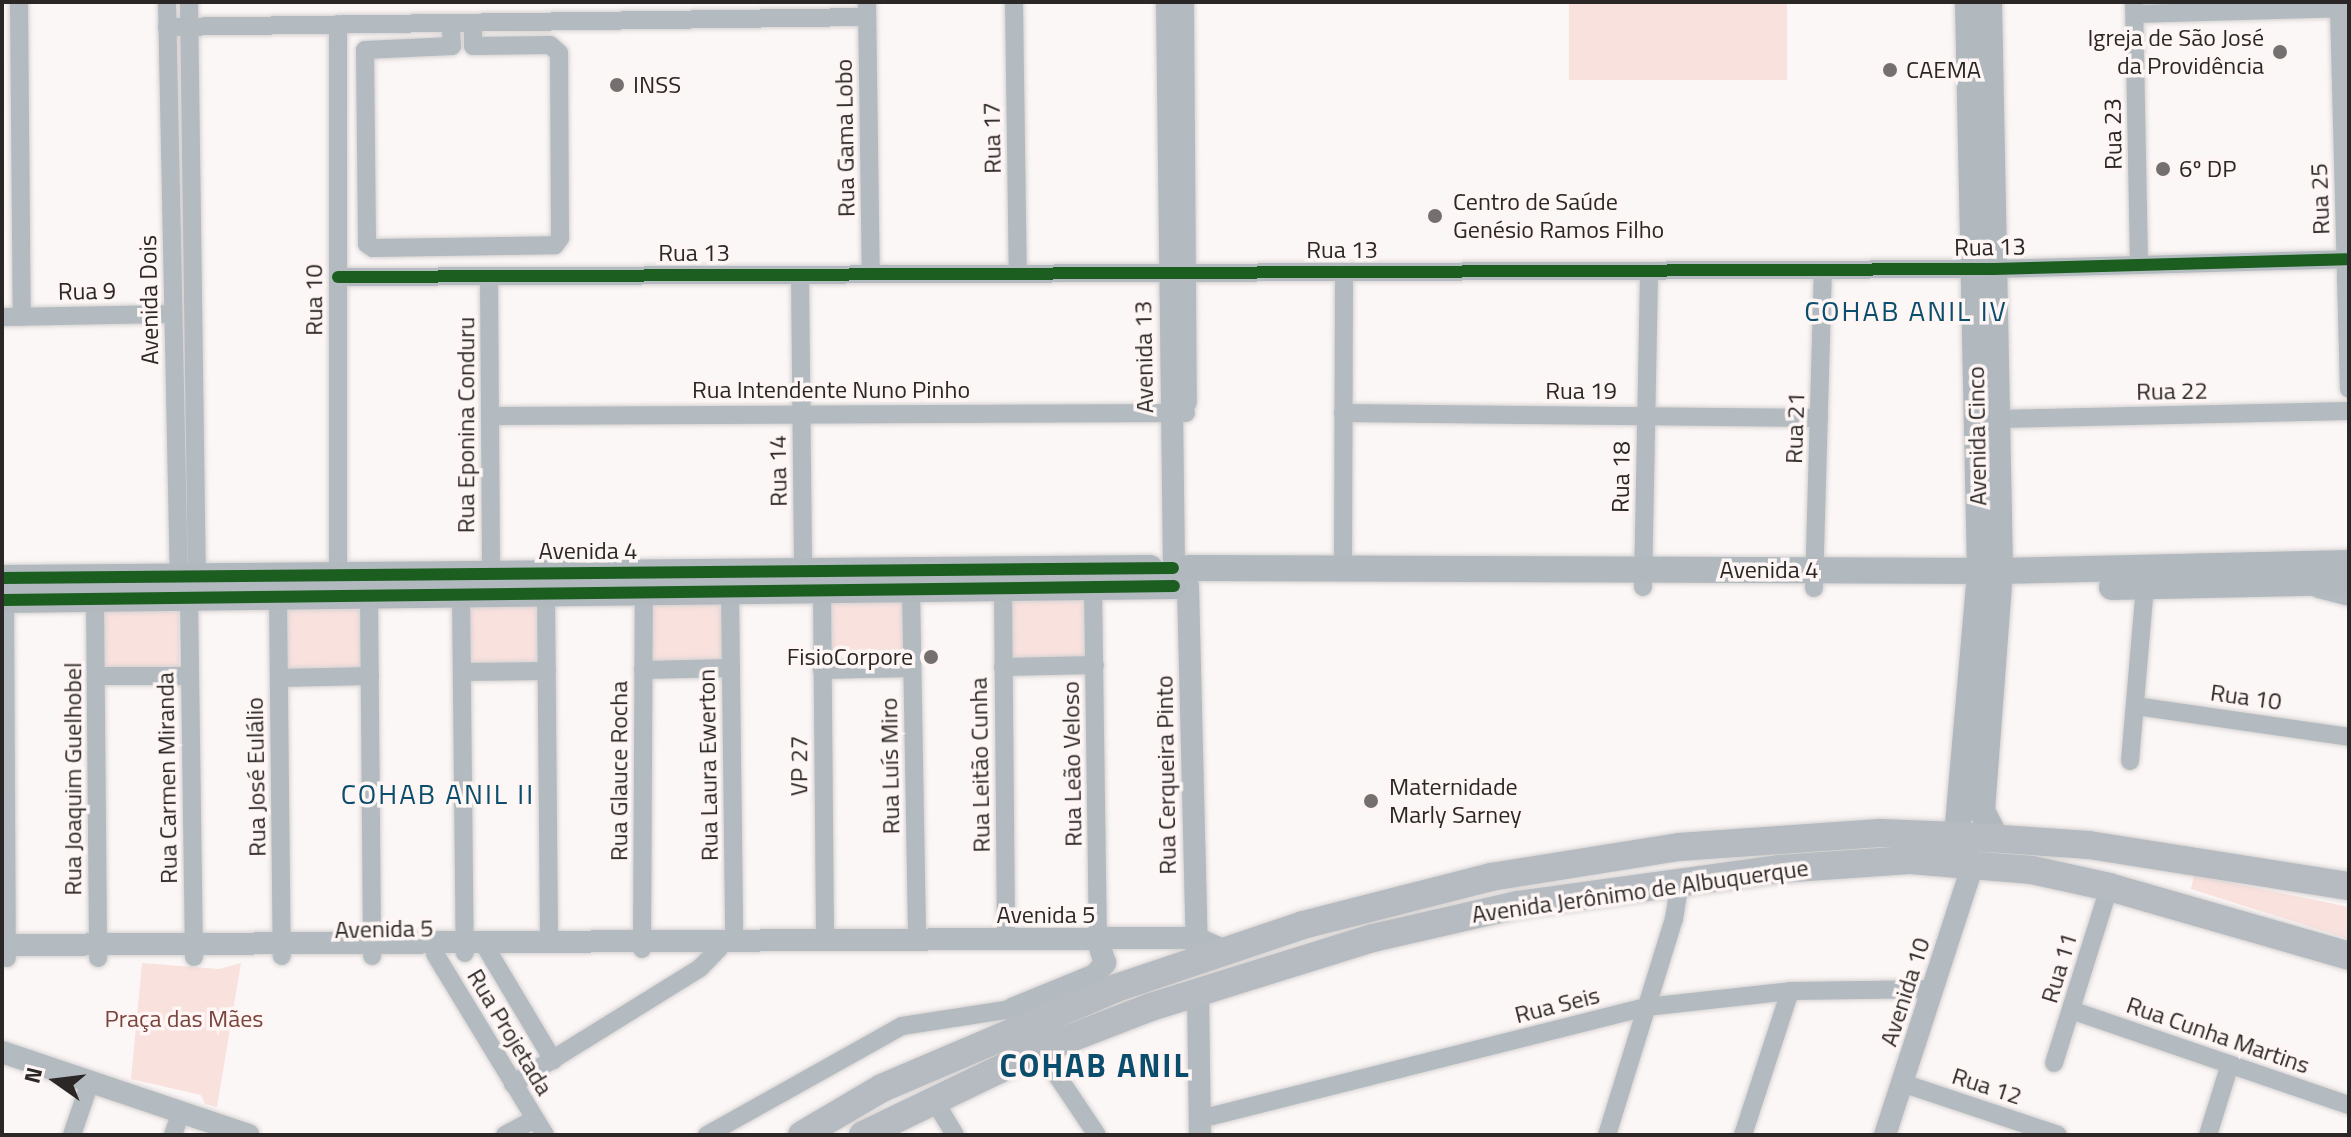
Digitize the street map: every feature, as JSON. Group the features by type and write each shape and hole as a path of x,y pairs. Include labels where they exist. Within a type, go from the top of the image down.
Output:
{"main road":[{"name":"Avenida Cinco","path":"1968,2 1980,69"},
{"name":"Avenida Cinco","path":"1957,836 1990,580 1980,69 1989,2"},
{"name":"Avenida Cinco","path":"1984,269 1997,419 1982,811 1996,838"},
{"name":"Avenida 4","path":"1990,580 2349,563"},
{"name":"Avenida 4","path":"3,593 95,599 338,575 461,594 546,594 590,583 769,581 822,590 911,589 958,579 1003,588 1093,587 1182,575 1343,568 1589,578"},
{"name":"Avenida 4","path":"3,593 188,589 278,597 369,596 410,585 491,574 590,583 644,592 730,591 803,571 958,579 1182,575 1990,580 2145,586 2349,582"},
{"name":"Avenida Jerônimo de Albuquerque","path":"802,1135 882,1088 1016,1019 1116,988 1197,950 1227,952 1303,925 1491,877 1679,847 1848,834 1996,838 2125,851 2349,886"},
{"path":"1957,836 1973,864"},
{"name":"Avenida Jerônimo de Albuquerque","path":"863,1135 1040,1050 1198,992 1373,938 1502,908 1835,863 1973,864 2109,887 2349,956"}],"street":[{"path":"19,2 11,168 22,317"},
{"name":"Avenida Dois","path":"167,2 173,314 188,589"},
{"name":"Avenida Dois","path":"188,589 189,2"},
{"path":"551,2 552,21"},
{"name":"Rua 17","path":"1014,2 1018,273"},
{"name":"Avenida 13","path":"1167,2 1177,273"},
{"name":"Avenida 13","path":"1182,575 1177,273 1183,2"},
{"path":"2134,8 2344,8"},
{"name":"Rua 23","path":"2134,8 2139,265"},
{"name":"Rua 25","path":"2344,8 2349,389"},
{"path":"167,27 552,21 867,10"},
{"name":"Rua Gama Lobo","path":"867,10 871,274"},
{"name":"Rua 10","path":"338,24 338,575"},
{"path":"451,31 452,46 365,50 367,244 373,248 555,245 560,238 557,49 473,46 473,30"},
{"name":"Rua 13","path":"338,277 1984,269 2346,259"},
{"name":"Rua 21","path":"1814,579 1823,270"},
{"name":"Rua 18","path":"1644,578 1649,271"},
{"path":"1343,568 1344,272"},
{"name":"Rua 14","path":"800,275 803,571"},
{"name":"Rua Eponina Conduru","path":"489,276 491,574"},
{"name":"Rua 9","path":"2,317 173,314"},
{"name":"Rua 22","path":"1997,419 2349,411"},
{"name":"Rua Intendente Nuno Pinho","path":"490,416 1178,413"},
{"name":"Rua 19","path":"1343,413 1819,418"},
{"name":"Rua Cerqueira Pinto","path":"1182,575 1197,950"},
{"path":"2296,583 2349,597"},
{"path":"2130,761 2145,586"},
{"name":"Rua Leão Veloso","path":"1093,587 1098,941"},
{"name":"Rua Leitão Cunha","path":"1003,588 1006,941"},
{"name":"Rua Carmen Miranda","path":"188,589 194,950"},
{"name":"Rua Luís Miro","path":"911,589 917,941"},
{"name":"VP 27","path":"822,590 825,941"},
{"name":"Rua Laura Ewerton","path":"727,942 730,591"},
{"name":"Rua Glauce Rocha","path":"642,944 644,592"},
{"path":"3,593 4,952"},
{"path":"461,594 476,947 553,1060"},
{"path":"546,594 549,940"},
{"path":"369,596 372,949"},
{"name":"Rua José Eulálio","path":"278,597 282,950"},
{"name":"Rua Joaquim Guelhobel","path":"95,599 98,951"},
{"path":"1003,667 1095,665"},
{"path":"643,670 731,668"},
{"path":"822,670 912,668"},
{"path":"462,672 547,671"},
{"path":"96,676 190,676"},
{"path":"279,678 370,676"},
{"name":"Rua 10","path":"2135,706 2349,737"},
{"name":"Avenida 10","path":"1885,1135 1973,864"},
{"path":"1607,1135 1680,882"},
{"name":"Rua 11","path":"2054,1063 2109,887"},
{"name":"Avenida 5","path":"372,949 435,954 549,940 642,944"},
{"name":"Avenida 5","path":"4,952 767,941 1098,941 1197,950"},
{"path":"707,1135 902,1026 1016,1019 1095,975 1105,963 1098,941"},
{"path":"513,1084 700,968 727,942"},
{"name":"Rua Projetada","path":"435,954 540,1127"},
{"name":"Rua Seis","path":"1200,1127 1646,1007 1790,991 1934,989"},
{"path":"1743,1135 1790,991"},
{"path":"1198,992 1200,1127"},
{"name":"Rua Cunha Martins","path":"2071,1010 2349,1105"},
{"path":"1040,1050 1097,1135"},
{"path":"3,1056 248,1135"},
{"path":"2208,1135 2230,1064"},
{"path":"72,1135 90,1082"},
{"name":"Rua 12","path":"1902,1083 2025,1130 2058,1135"},
{"path":"934,1100 955,1135"},
{"path":"173,1135 181,1112"},
{"path":"505,1135 540,1127"}],"green space":[{"path":"1569,2 1787,2 1787,80 1569,80"},
{"path":"186,26 186,278 176,278 174,27"},
{"path":"905,594 906,650 828,651 827,595"},
{"path":"647,598 726,598 726,665 647,665"},
{"path":"1088,599 1090,662 1011,665 1009,602"},
{"path":"103,604 179,604 179,671 103,671"},
{"path":"284,604 361,604 361,669 284,669"},
{"path":"464,606 543,607 542,665 463,664"},
{"path":"2194,875 2349,907 2349,939 2191,889"},
{"name":"Praça das Mães","path":"142,963 219,969 241,963 217,1107 205,1104 201,1095 131,1079"}],"cycle path":[{"path":"338,277 1994,269 2346,259"},
{"path":"2,578 1173,568"},
{"path":"2,600 1174,586"}],"place":[{"name":"Igreja de São José da Providência","path":"2280,52"},
{"name":"CAEMA","path":"1890,70"},
{"name":"INSS","path":"617,85"},
{"name":"6º DP","path":"2163,169"},
{"name":"Centro de Saúde Genésio Ramos Filho","path":"1435,216"},
{"name":"FisioCorpore","path":"931,657"},
{"name":"Maternidade Marly Sarney","path":"1371,801"}],"district":[{"name":"COHAB ANIL IV","path":"1906,311"},
{"name":"COHAB ANIL II","path":"438,794"},
{"name":"COHAB ANIL","path":"1095,1065"}]}
